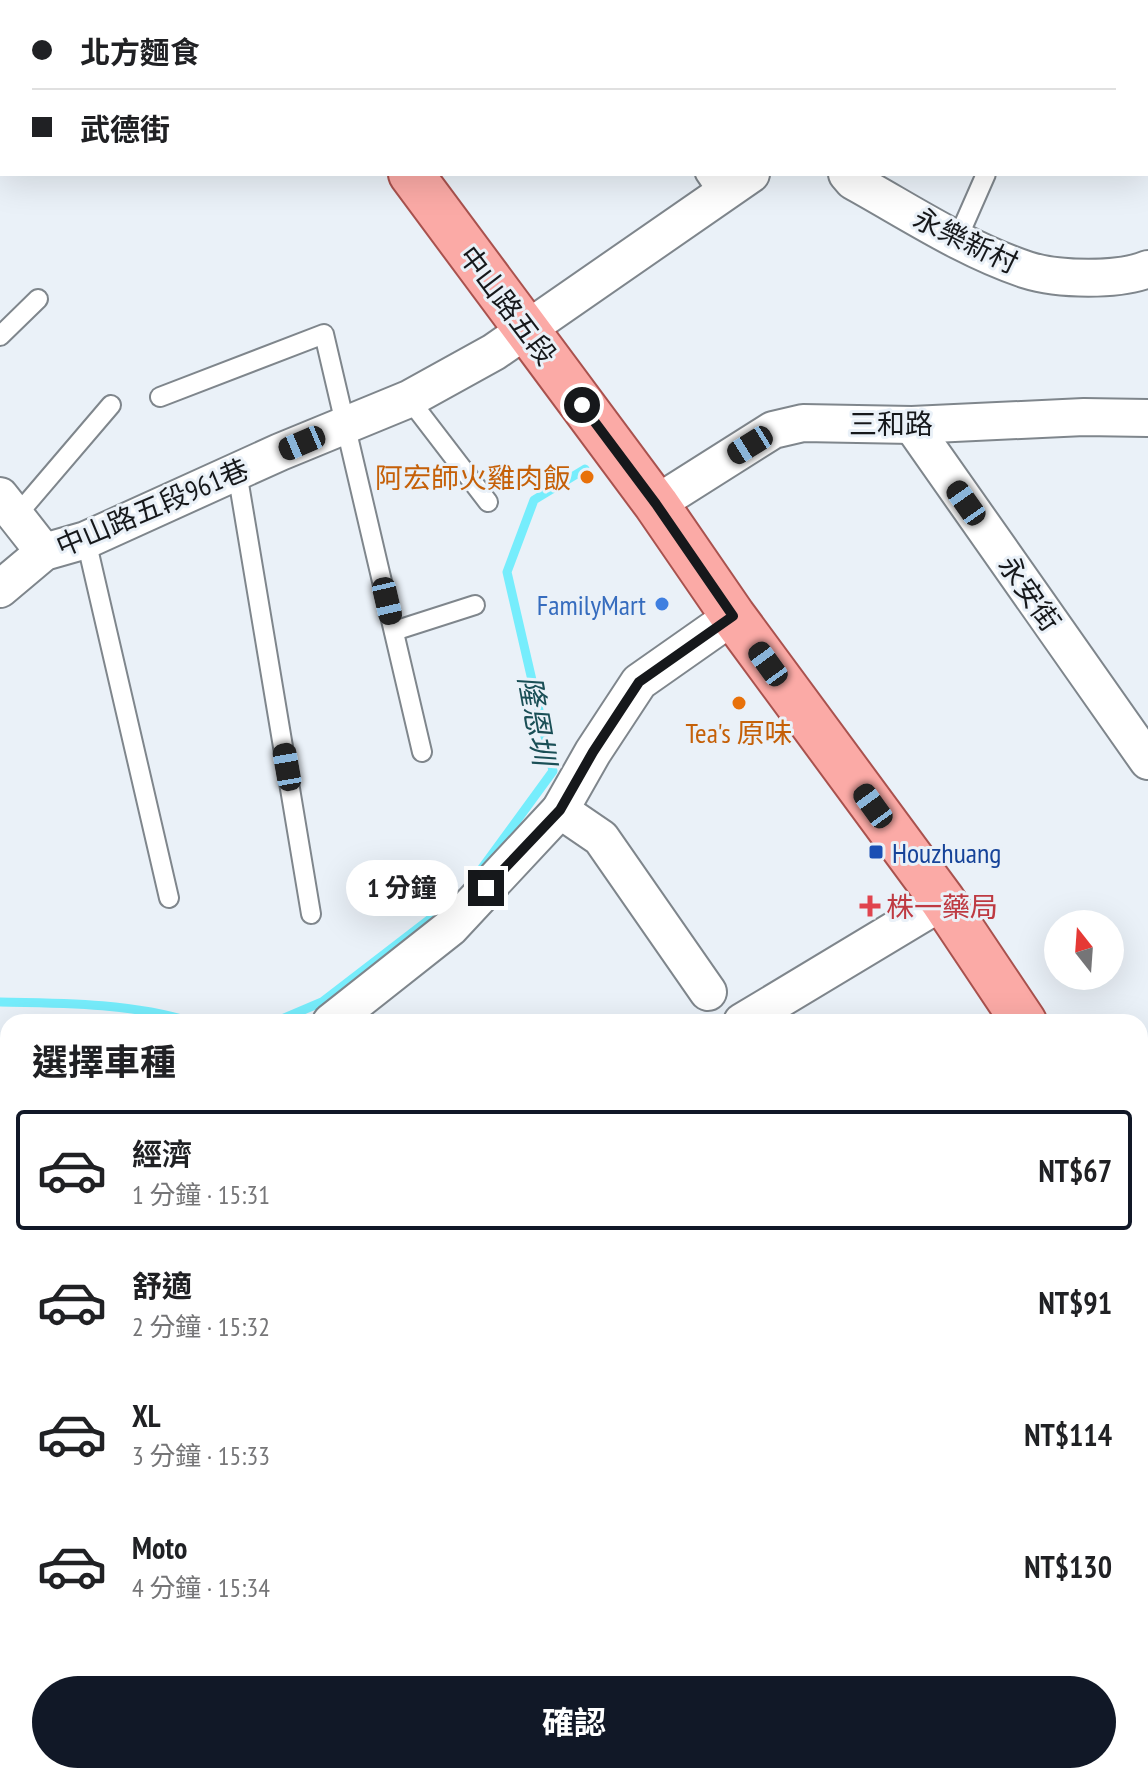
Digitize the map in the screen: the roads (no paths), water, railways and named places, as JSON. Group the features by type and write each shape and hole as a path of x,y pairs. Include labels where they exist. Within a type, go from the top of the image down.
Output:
{"main road":[{"name":"中山路五段","path":"412,176 656,504 733,616 943,901 1019,1014"}],"street":[{"path":"527,331 712,185 744,176"},
{"name":"永樂新村","path":"849,176 957,240 1029,271 1103,280 1146,265"},
{"name":"中山路五段961巷","path":"0,589 44,552 86,540 409,399 527,331"},
{"name":"三和路","path":"656,504 773,430 803,423 912,425 1084,417 1148,418"},
{"name":"永安街","path":"912,425 1148,761"},
{"path":"8,505 44,552"},
{"path":"341,1014 450,928 560,810 639,682 733,616"},
{"path":"560,810 601,838 708,992"},
{"path":"755,1014 943,901"}],"lane":[{"path":"957,240 985,176"},
{"path":"0,336 38,299"},
{"path":"160,397 324,334 422,752"},
{"path":"409,399 488,502"},
{"path":"8,505 111,405"},
{"path":"237,472 311,914"},
{"path":"86,540 169,898"},
{"path":"394,631 475,605"}],"waterway":[{"name":"隆恩圳","path":"480,871 553,771 507,572 534,500 585,469"},
{"name":"隆恩圳","path":"294,1014 322,1002 452,902"},
{"name":"隆恩圳","path":"0,1002 73,1004 160,1014"}],"place":[{"name":"阿宏師火雞肉飯","path":"587,477"},
{"name":"FamilyMart","path":"662,604"},
{"name":"Tea's 原味","path":"739,703"},
{"name":"Houzhuang","path":"876,852"},
{"name":"株一藥局","path":"870,906"}]}
